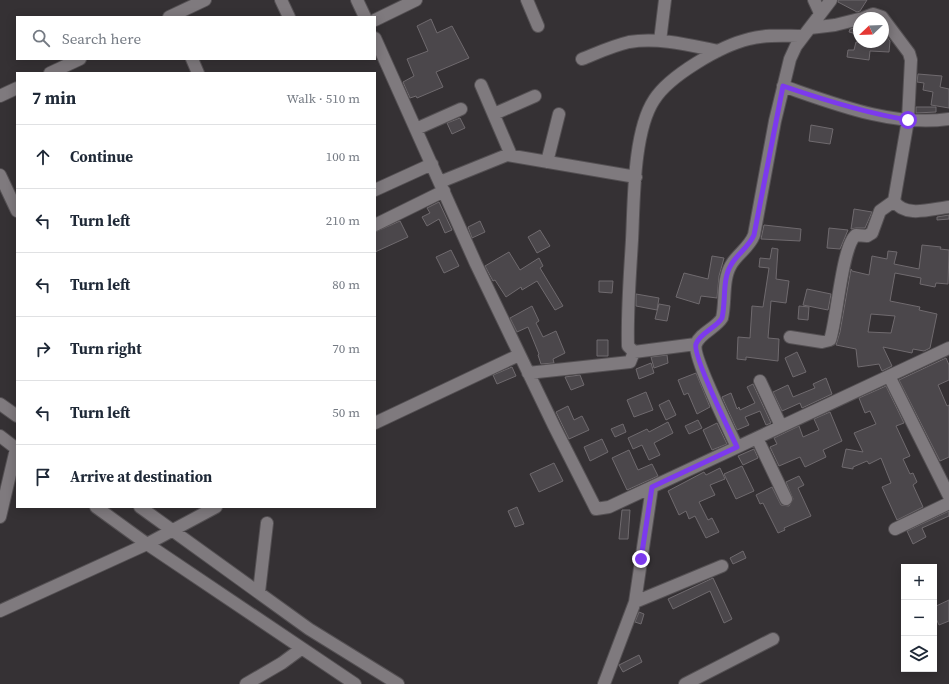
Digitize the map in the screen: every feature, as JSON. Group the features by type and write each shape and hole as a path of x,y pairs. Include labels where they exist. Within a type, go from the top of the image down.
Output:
{"street":[{"path":"172,16 205,0"},
{"path":"281,0 289,16"},
{"path":"357,0 365,16"},
{"path":"376,20 416,0"},
{"path":"527,0 538,26"},
{"path":"660,41 665,0"},
{"path":"814,0 820,13"},
{"path":"737,447 695,351 696,344 722,318 727,273 730,266 750,243 754,235 783,86 790,59 820,13 831,0"},
{"path":"696,344 634,352 630,350 628,340 636,178 645,122 653,101 669,83 718,51 732,44 762,36 807,32 853,20"},
{"path":"889,26 909,53 912,65 908,120 894,201 897,206 914,212 949,207"},
{"path":"376,40 519,354 595,508 600,510 609,507 949,348"},
{"path":"582,59 607,48 628,42 660,41 718,51"},
{"path":"52,72 78,60"},
{"path":"192,60 198,72"},
{"path":"481,85 510,155"},
{"path":"783,86 834,103 883,116 908,120 949,119"},
{"path":"0,96 16,88"},
{"path":"494,114 535,96"},
{"path":"416,130 461,108"},
{"path":"547,162 559,114"},
{"path":"376,224 496,158 510,155 636,178"},
{"path":"376,190 432,164"},
{"path":"0,175 16,209"},
{"path":"790,337 822,342 830,340 844,268 852,240 856,235 866,236 872,233 880,211 894,201"},
{"path":"528,373 630,362 634,352"},
{"path":"376,423 519,354"},
{"path":"889,376 949,496"},
{"path":"760,381 781,426"},
{"path":"0,404 16,415"},
{"path":"0,451 2,438 16,448"},
{"path":"757,438 786,499"},
{"path":"0,517 16,453"},
{"path":"604,684 635,602 652,487"},
{"path":"895,529 949,503"},
{"path":"97,508 147,544 355,684"},
{"path":"141,508 309,629 398,684"},
{"path":"0,611 147,544 214,508"},
{"path":"259,592 267,522"},
{"path":"635,602 722,566"},
{"path":"684,684 773,639"},
{"path":"246,684 282,663 301,649"}],"building":[{"path":"838,0 867,0 860,11 857,12 838,2"},
{"path":"431,19 437,33 452,26 469,58 436,72 443,87 417,98 416,96 410,98 403,82 414,76 407,59 428,51 417,26"},
{"path":"853,28 853,33 849,32 850,29"},
{"path":"889,40 890,41 889,52 870,51 869,60 847,57 848,50 854,50 854,48 889,48"},
{"path":"918,74 942,76 940,87 949,89 949,108 931,105 933,92 923,90 924,83 917,82"},
{"path":"916,107 936,107 936,112 916,113"},
{"path":"460,118 465,128 452,134 447,123"},
{"path":"811,125 833,129 830,144 809,141"},
{"path":"439,202 452,230 445,233 439,219 427,226 422,217 430,213 427,208"},
{"path":"854,209 872,212 865,228 851,229"},
{"path":"949,215 949,219 937,220 937,217"},
{"path":"400,221 408,237 376,252 376,232"},
{"path":"480,221 485,232 472,238 468,227"},
{"path":"764,225 801,229 800,241 761,239"},
{"path":"829,228 848,230 840,249 827,248"},
{"path":"540,230 550,246 537,253 528,237"},
{"path":"922,245 941,247 940,249 949,250 948,284 936,283 935,287 920,284 921,278 895,273 890,301 920,307 919,310 937,314 930,348 924,351 913,349 912,353 883,347 892,366 882,371 879,364 858,367 856,349 836,345 840,332 851,269 852,271 869,275 872,256 887,259 888,251 897,252 894,264 919,269","holes":["871,314 895,316 891,333 868,332"]},
{"path":"772,248 778,249 776,279 789,281 786,303 771,301 768,338 779,339 778,361 746,357 746,360 737,359 738,337 750,338 752,306 763,307 769,268 759,267 760,258 770,259"},
{"path":"451,250 459,266 444,273 436,257"},
{"path":"509,252 520,270 539,258 543,266 540,268 563,306 555,310 537,281 522,290 521,287 506,297 495,280 493,281 485,266"},
{"path":"712,256 724,258 719,276 717,298 701,296 699,304 676,297 684,273 708,279"},
{"path":"599,281 613,281 612,293 599,292"},
{"path":"807,289 831,294 828,310 803,305"},
{"path":"636,294 659,298 657,310 636,306"},
{"path":"659,304 670,306 667,321 655,319"},
{"path":"532,306 539,321 536,323 543,337 556,331 565,353 553,359 554,363 541,364 539,354 528,327 517,332 510,318"},
{"path":"799,306 809,307 808,320 798,319"},
{"path":"597,340 608,340 608,356 597,356"},
{"path":"797,352 806,372 793,377 785,358"},
{"path":"667,355 668,363 654,368 651,357"},
{"path":"946,358 949,365 949,380 938,385 947,406 949,405 949,457 940,461 899,380"},
{"path":"651,363 654,373 639,379 636,369"},
{"path":"512,367 516,376 497,384 493,375"},
{"path":"696,373 710,407 697,414 688,393 684,395 678,380"},
{"path":"580,375 584,385 571,390 565,377"},
{"path":"826,378 832,394 802,408 800,403 782,411 773,392 788,385 793,397 815,388 813,384"},
{"path":"753,384 771,423 766,425 760,411 745,417 749,425 737,430 722,397 731,393 737,409 739,407 740,410 755,403 747,387"},
{"path":"886,386 904,423 896,426 910,456 903,459 910,474 913,473 917,482 913,485 923,507 897,520 882,487 891,483 881,458 869,464 867,461 853,467 853,469 842,467 846,449 863,452 854,433 876,424 870,411 865,413 859,398"},
{"path":"646,392 653,410 634,417 627,400"},
{"path":"669,400 676,415 666,420 659,405"},
{"path":"568,406 574,420 582,416 589,430 569,439 556,412"},
{"path":"830,412 842,441 823,450 826,457 805,467 800,457 779,466 770,447 777,444 774,438 799,426 803,437 819,430 814,419"},
{"path":"698,420 702,428 689,434 685,426"},
{"path":"668,422 673,433 654,443 660,455 649,460 642,445 633,449 628,438 647,429 649,432"},
{"path":"717,423 727,444 712,450 703,430"},
{"path":"623,424 626,432 615,437 611,429"},
{"path":"602,439 608,452 590,461 584,447"},
{"path":"754,449 758,458 743,465 738,456"},
{"path":"629,450 638,470 652,464 658,476 627,490 612,458"},
{"path":"554,463 563,481 539,492 530,474"},
{"path":"742,466 754,491 736,499 724,474"},
{"path":"720,468 725,479 710,485 715,495 699,502 708,520 712,518 719,532 706,538 695,516 689,519 686,511 679,515 668,491 704,472 706,475"},
{"path":"799,476 804,485 798,488 811,516 784,528 785,530 778,533 763,503 760,504 756,495 772,487 781,505 789,506 793,499 786,482"},
{"path":"517,507 524,524 515,527 508,511"},
{"path":"622,510 630,510 628,539 619,539"},
{"path":"949,511 949,516 922,528 926,537 913,544 907,531"},
{"path":"743,551 746,558 733,564 730,558"},
{"path":"713,578 732,619 724,623 710,591 673,609 668,599"},
{"path":"949,600 949,621 939,625 937,621 937,606"},
{"path":"639,612 644,614 641,624 635,622"},
{"path":"639,655 642,662 623,672 619,665"}],"route":[{"path":"641,559 652,487 737,447 703,371 695,351 695,346 697,341 722,318 726,298 727,273 730,266 750,243 754,235 783,86 834,103 883,116 908,120"}]}
